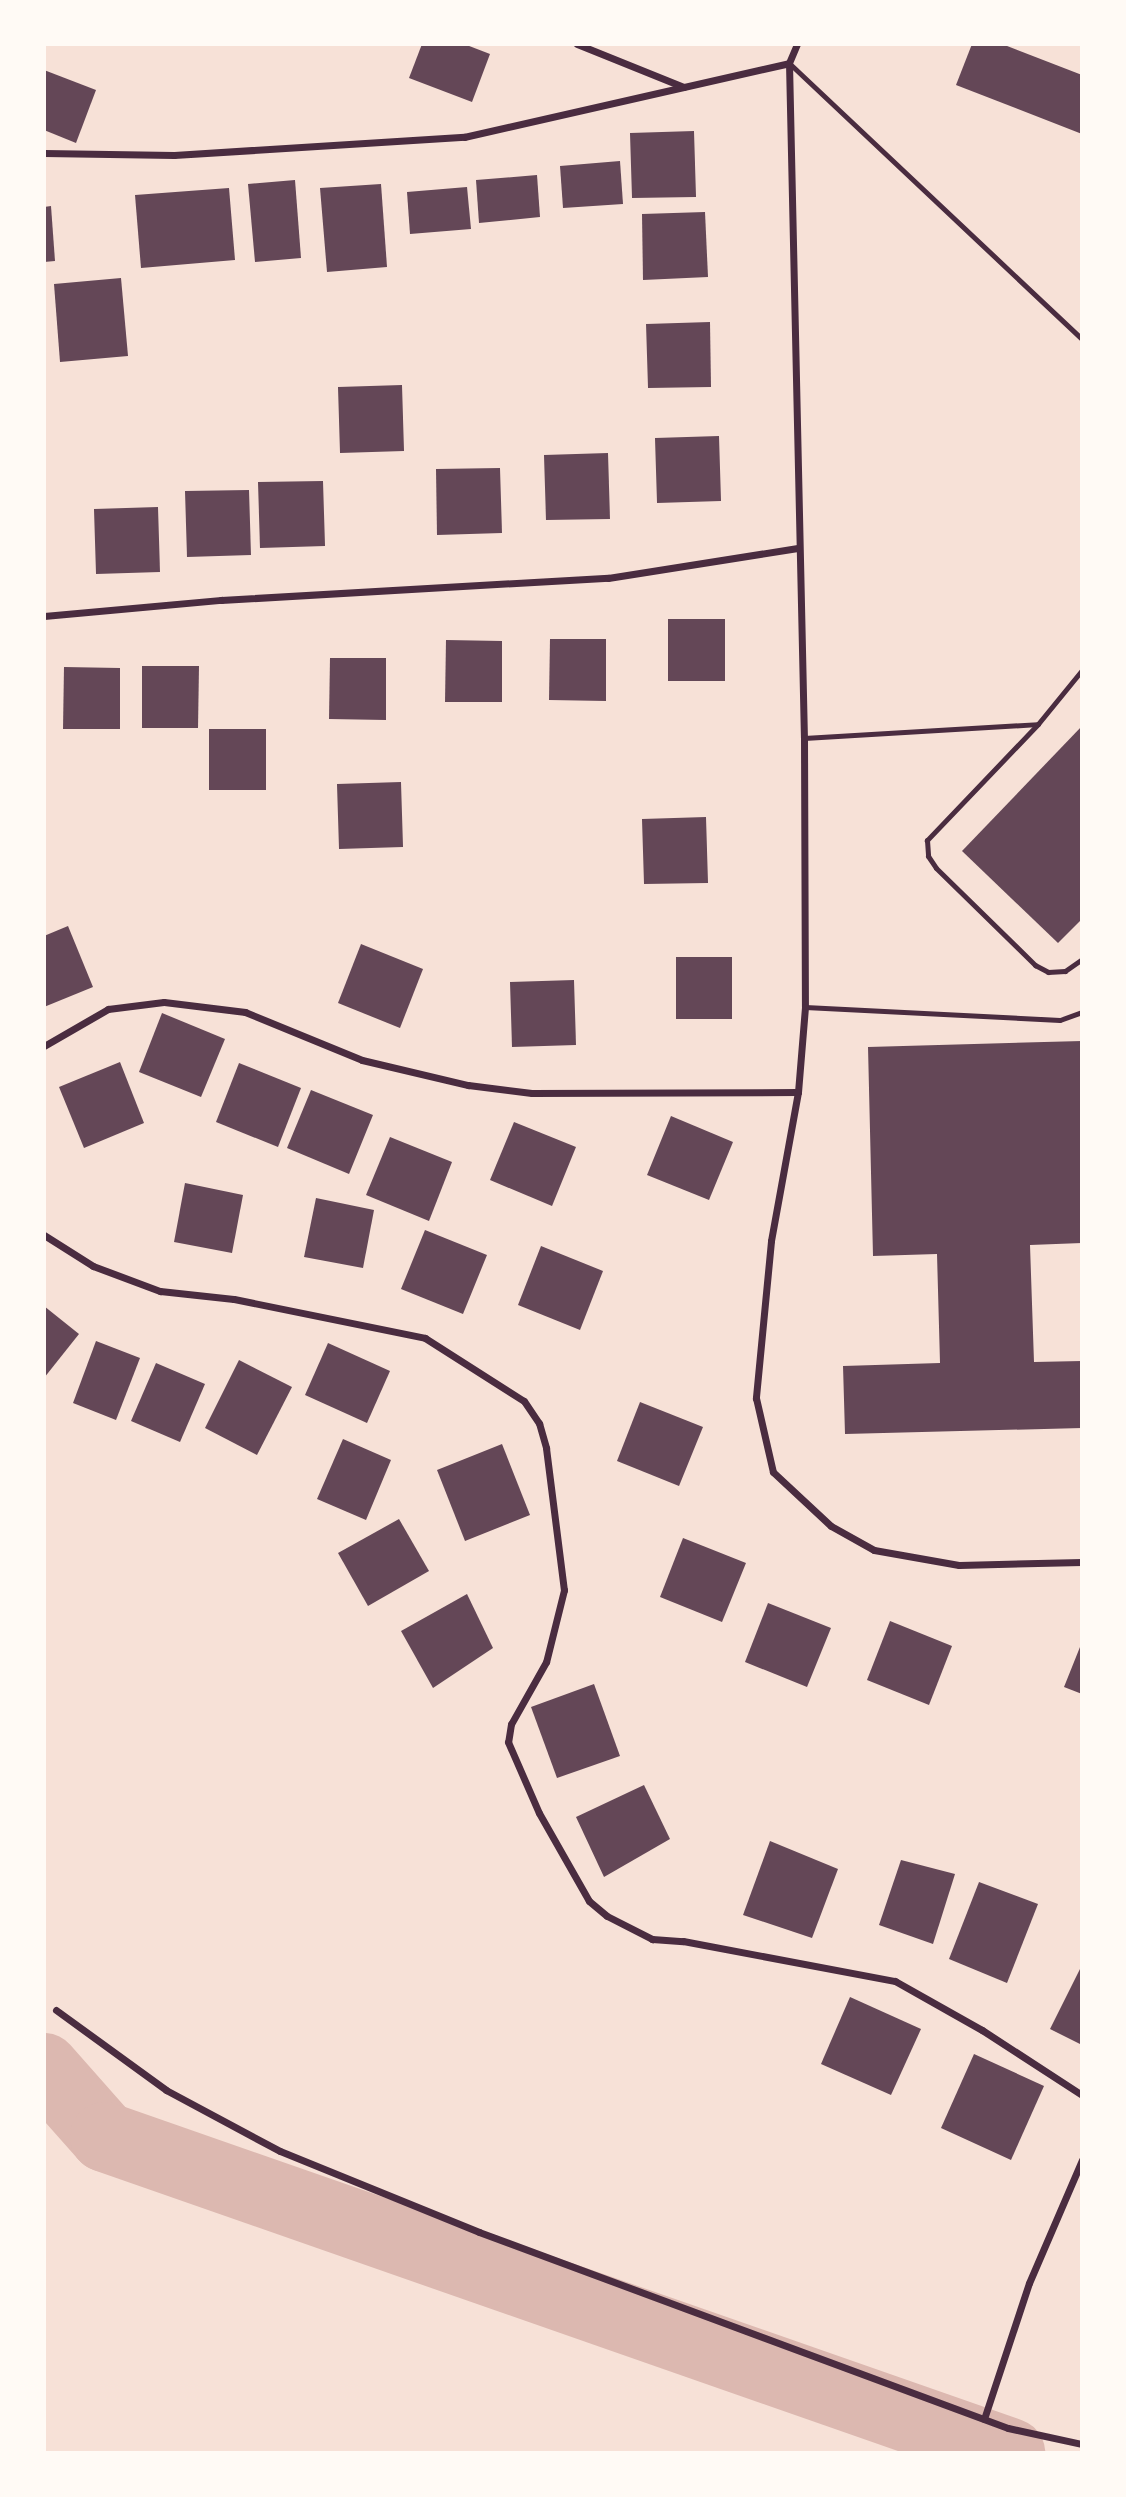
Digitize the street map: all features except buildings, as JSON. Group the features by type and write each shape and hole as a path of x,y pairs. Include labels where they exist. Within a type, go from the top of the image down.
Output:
{"street":[{"path":"578,44 685,87"},
{"path":"797,44 789,63 804,738 805,1007 799,1092 771,1241 756,1398 773,1472 831,1526 874,1550 959,1565 1082,1562"},
{"path":"44,153 174,155 464,137 789,63"},
{"path":"44,616 221,600 608,578 798,548"},
{"path":"44,1046 108,1009 164,1002 245,1012 362,1060 468,1085 531,1093 799,1092"},
{"path":"44,1235 93,1266 160,1292 234,1299 425,1338 524,1401 539,1423 545,1448 564,1590 546,1662 511,1724 508,1742 556,1846 589,1901 607,1916 652,1939 683,1941 895,1981 982,2030 1081,2094"},
{"path":"57,2010 166,2090 280,2151 479,2232 984,2418 1082,2444"},
{"path":"984,2418 1029,2283 1082,2160"}],"lane":[{"path":"789,63 1082,339"},
{"path":"1082,670 1038,724 927,840 928,856 1035,965 1048,972 1065,971 1082,959"},
{"path":"804,738 1038,724"},
{"path":"805,1007 1060,1020 1082,1012"}],"waterway":[{"path":"44,2068 105,2137 1010,2453"}]}
